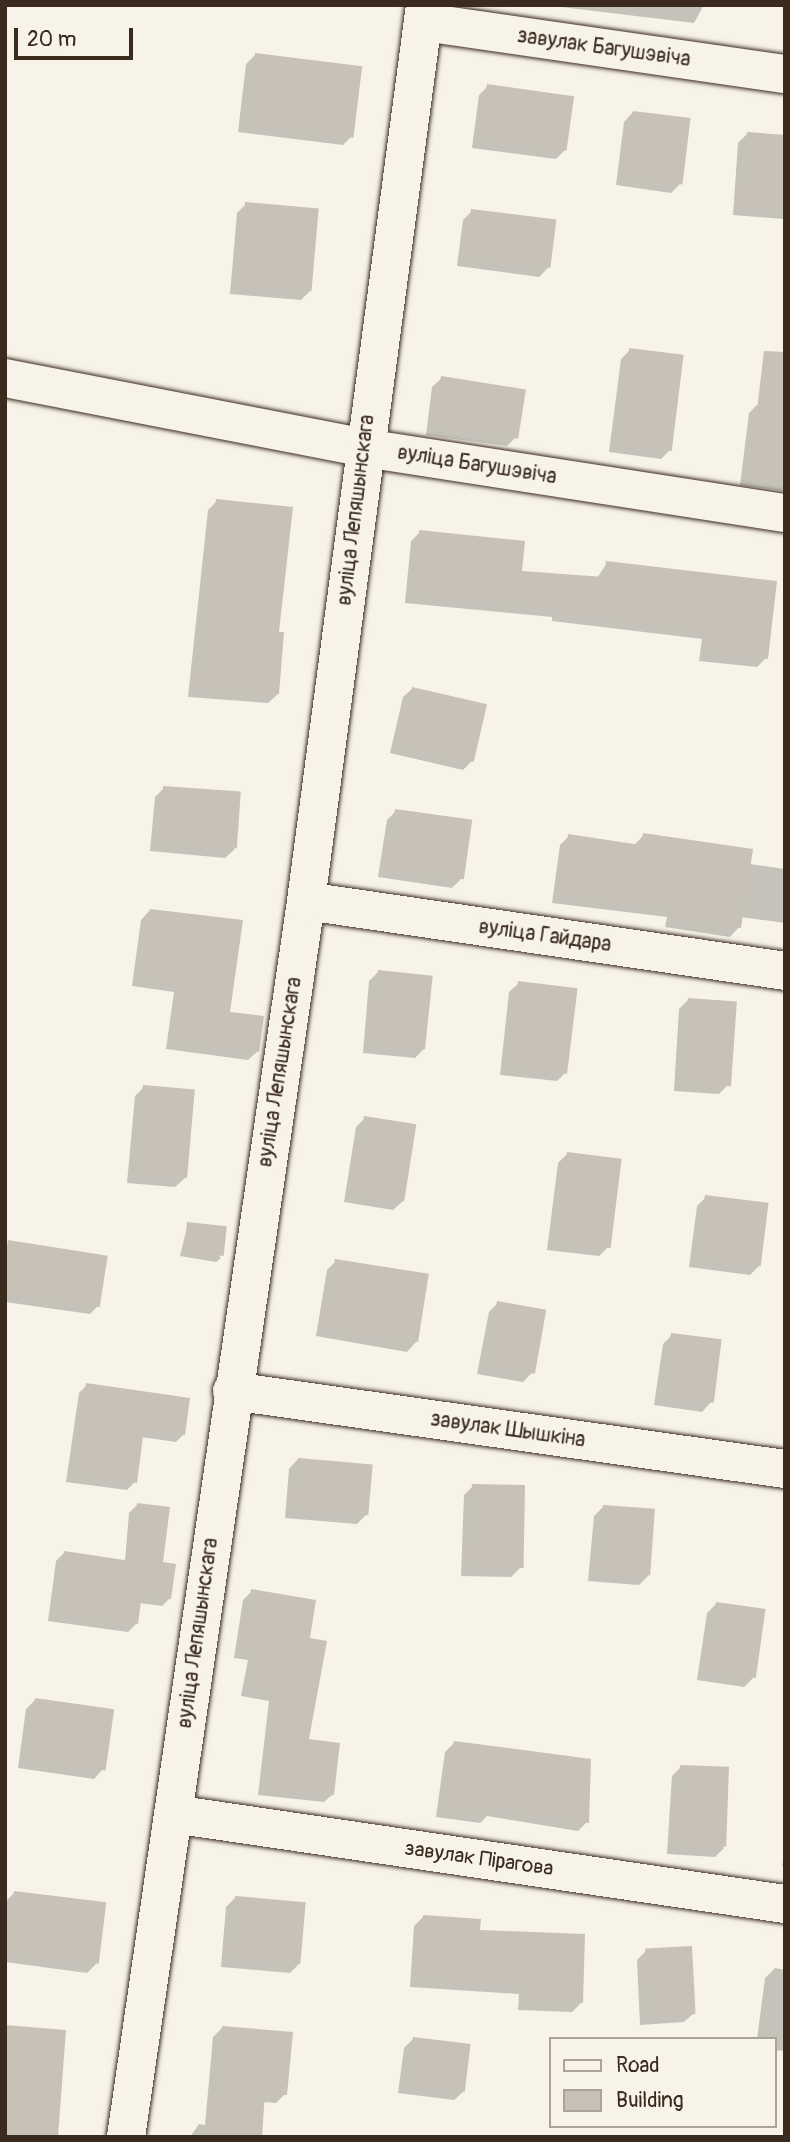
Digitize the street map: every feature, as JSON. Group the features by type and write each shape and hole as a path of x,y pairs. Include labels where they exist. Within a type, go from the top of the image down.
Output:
{"street":[{"name":"завулак Багушэвіча","path":"424,14 785,74"},
{"name":"вуліца Лепяшынскага","path":"126,2137 232,1391 306,901 364,448 424,14"},
{"name":"вуліца Багушэвіча","path":"5,379 364,448 785,513"},
{"name":"вуліца Гайдара","path":"306,901 785,971"},
{"name":"завулак Шышкіна","path":"232,1391 785,1469"},
{"name":"завулак Пірагова","path":"173,1814 785,1904"}],"building":[{"path":"255,53 362,66 353,138 246,124"},
{"path":"487,84 574,96 566,151 479,138"},
{"path":"633,111 691,118 682,185 625,178"},
{"path":"747,132 785,135 785,210 741,207"},
{"path":"245,202 319,208 311,291 238,285"},
{"path":"471,209 556,219 550,268 465,258"},
{"path":"629,348 684,355 672,451 617,444"},
{"path":"764,351 785,352 785,481 749,477"},
{"path":"441,376 526,389 518,439 433,425"},
{"path":"216,499 293,507 279,632 284,632 279,694 197,689"},
{"path":"419,530 525,541 522,571 604,577 606,561 777,581 768,659 708,652 710,631 560,612 560,608 413,594"},
{"path":"412,687 487,704 474,762 399,744"},
{"path":"163,786 241,791 237,848 159,843"},
{"path":"395,809 472,820 464,879 387,868"},
{"path":"643,833 753,849 741,928 674,918 675,909 561,895 568,834 641,845"},
{"path":"150,909 243,920 230,1012 264,1016 259,1052 174,1040 182,983 140,978"},
{"path":"378,970 433,976 425,1049 370,1044"},
{"path":"518,981 578,988 567,1074 508,1066"},
{"path":"688,998 737,1001 731,1086 682,1083"},
{"path":"143,1085 195,1090 187,1178 135,1174"},
{"path":"364,1116 416,1124 404,1201 352,1193"},
{"path":"567,1152 622,1159 611,1248 556,1241"},
{"path":"705,1195 769,1203 761,1266 697,1259"},
{"path":"187,1222 227,1226 224,1256 184,1252"},
{"path":"8,1240 108,1256 100,1307 5,1292"},
{"path":"335,1259 429,1274 418,1342 324,1327"},
{"path":"497,1301 546,1310 535,1374 486,1365"},
{"path":"671,1333 722,1339 714,1403 663,1397"},
{"path":"86,1383 190,1398 185,1435 144,1428 137,1483 74,1474"},
{"path":"298,1458 373,1465 368,1515 294,1509"},
{"path":"472,1484 525,1485 524,1568 471,1567"},
{"path":"137,1503 170,1507 163,1562 176,1564 171,1599 142,1594 138,1624 55,1613 64,1551 131,1561"},
{"path":"603,1505 655,1509 650,1575 598,1572"},
{"path":"251,1589 316,1600 310,1638 327,1641 309,1739 340,1743 334,1795 265,1787 276,1693 248,1688 255,1652 242,1650"},
{"path":"716,1602 766,1609 756,1678 706,1671"},
{"path":"35,1698 114,1709 106,1771 26,1759"},
{"path":"454,1741 591,1759 589,1823 492,1807 491,1815 444,1808"},
{"path":"680,1765 729,1767 726,1847 677,1845"},
{"path":"14,1891 106,1902 99,1964 6,1953"},
{"path":"235,1896 306,1902 300,1964 230,1958"},
{"path":"423,1915 481,1919 480,1930 585,1934 583,2003 527,2001 528,1986 418,1978"},
{"path":"692,1946 696,2014 649,2016 645,1948"},
{"path":"5,2025 66,2030 58,2137 5,2137"},
{"path":"222,2026 293,2032 287,2095 265,2093 262,2137 211,2137"},
{"path":"413,2037 471,2044 465,2092 407,2085"}]}
